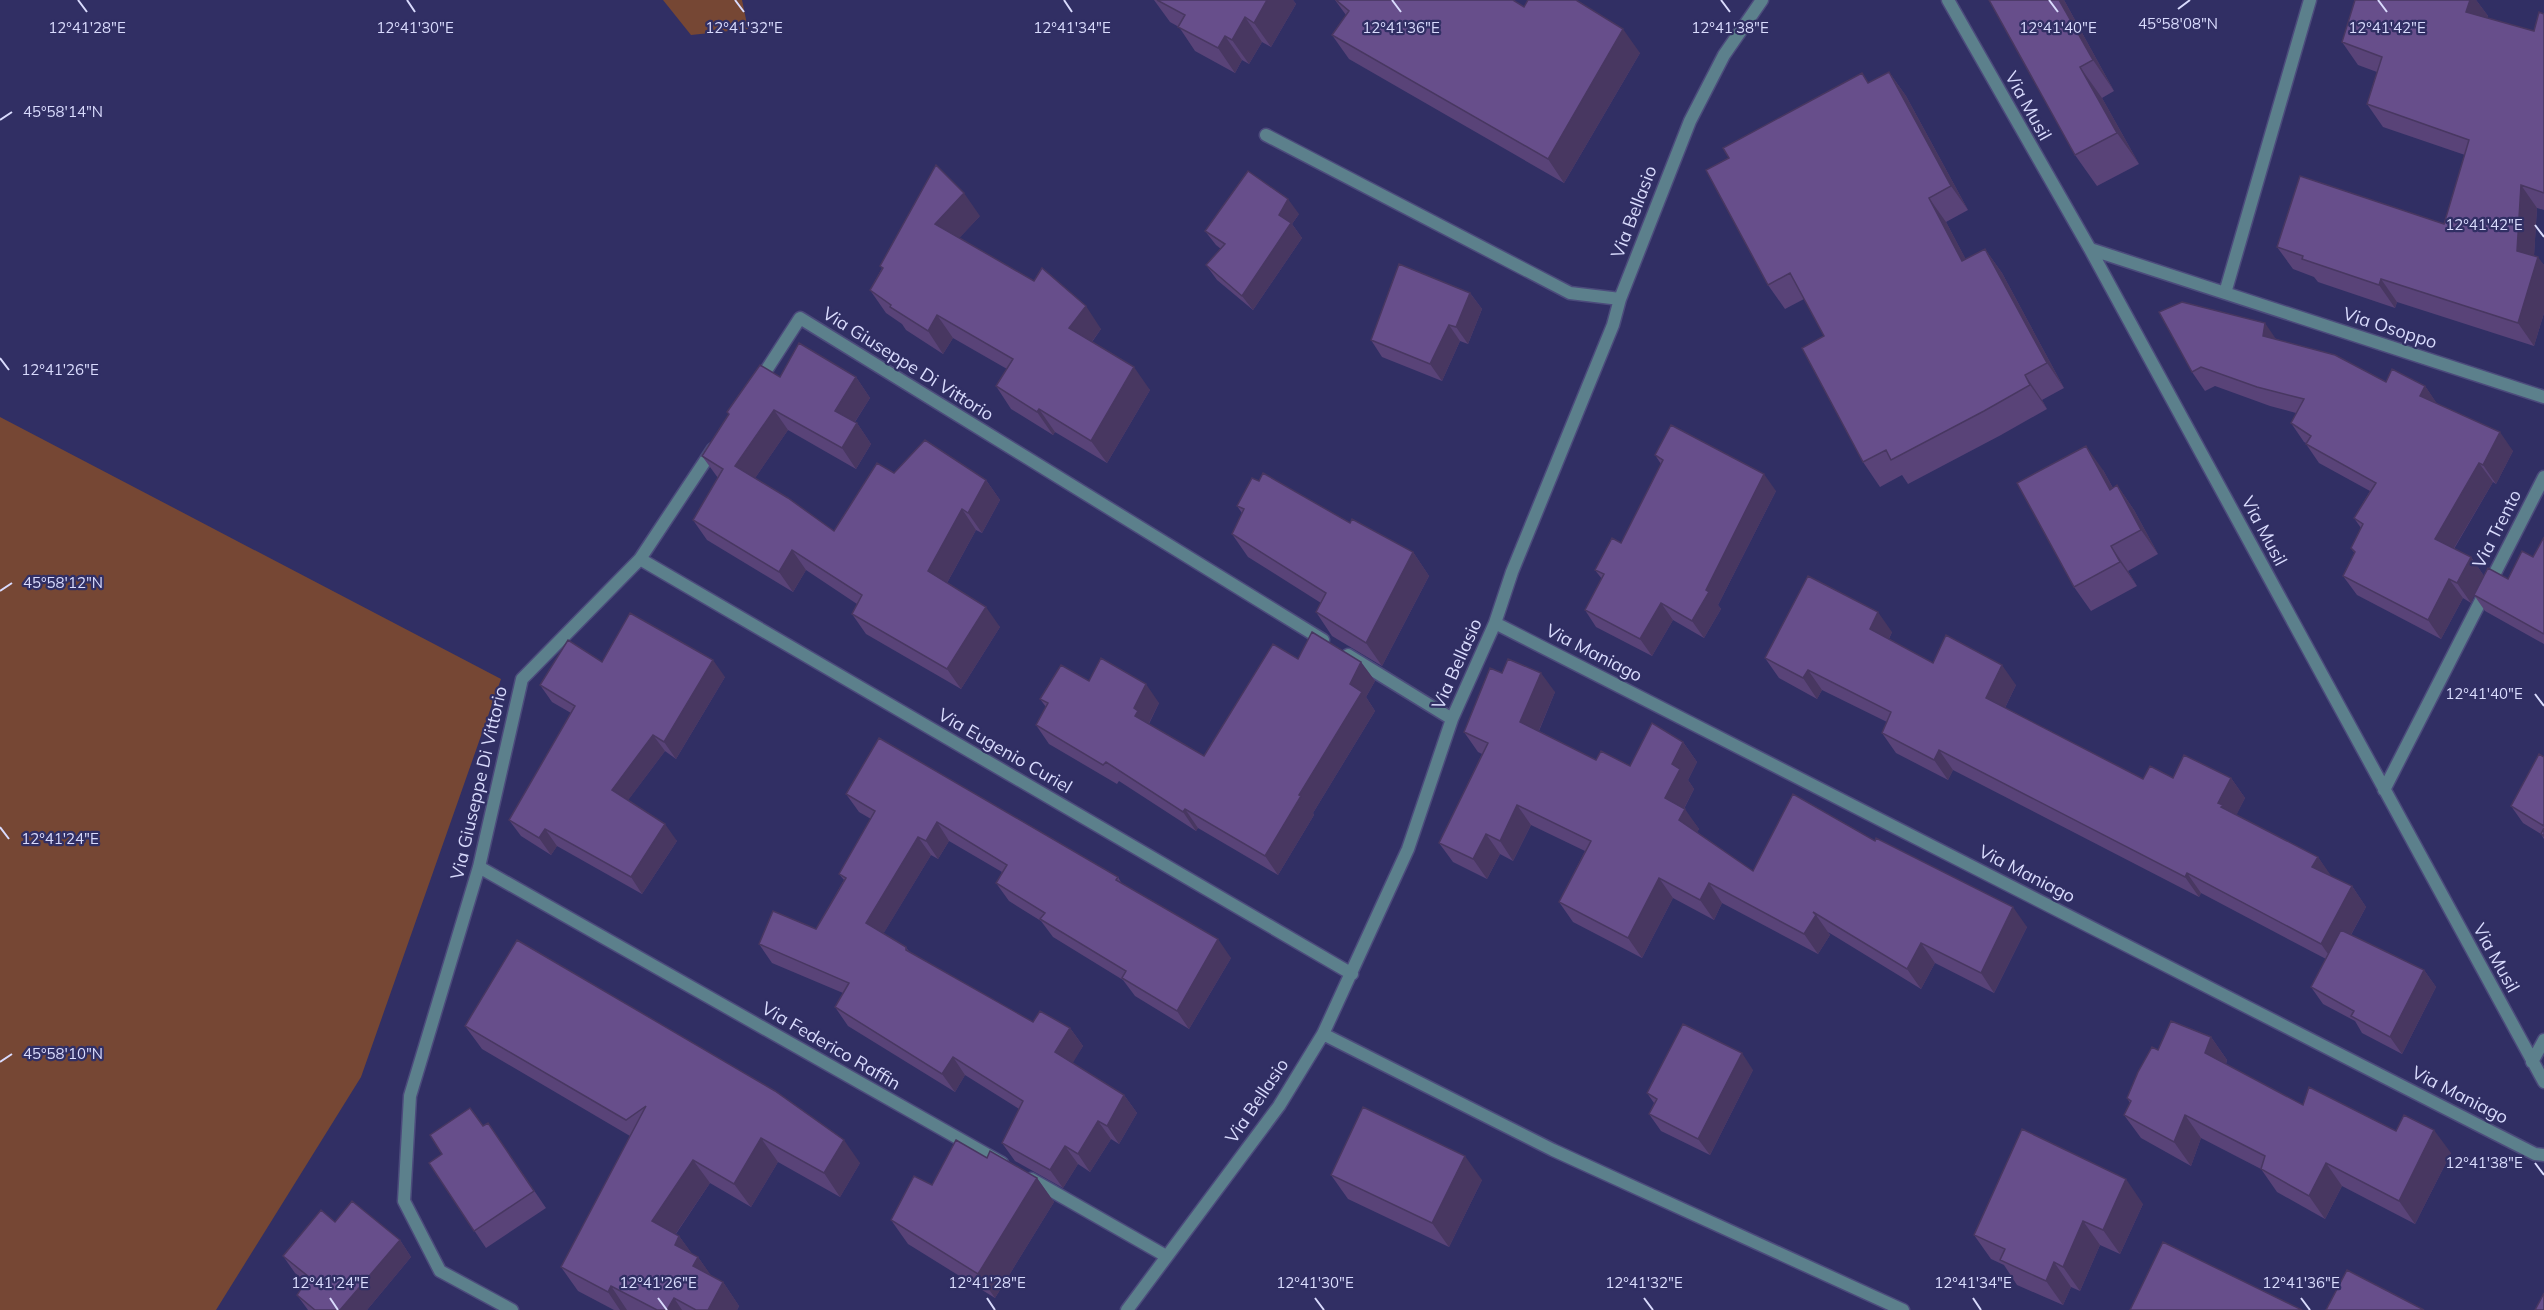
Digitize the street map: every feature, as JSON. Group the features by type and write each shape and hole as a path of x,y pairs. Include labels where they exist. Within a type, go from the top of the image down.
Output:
{"street":[{"name":"Via Bellasio","path":"1127,1310 1279,1106 1323,1034 1408,849 1452,719 1495,623 1512,572 1613,325 1620,299 1690,121 1724,55 1762,0"},
{"name":"Via Musil","path":"1948,0 2090,249 2544,1082"},
{"path":"2225,293 2310,0"},
{"path":"1266,135 1570,293 1620,299"},
{"name":"Via Osoppo","path":"2090,249 2544,397"},
{"name":"Via Giuseppe Di Vittorio","path":"749,395 800,318 1452,719"},
{"name":"Via Giuseppe Di Vittorio","path":"512,1310 440,1271 404,1201 410,1096 479,867 522,680 640,559 723,434"},
{"name":"Via Trento","path":"2384,790 2544,477"},
{"name":"Via Eugenio Curiel","path":"640,559 1352,974"},
{"name":"Via Maniago","path":"1495,623 2535,1154 2544,1155"},
{"name":"Via Federico Raffin","path":"479,867 1166,1256"},
{"path":"1323,1034 1553,1150 1792,1262 1903,1310"},
{"path":"2532,1062 2544,1040"}],"shaded area":[{"path":"663,0 742,0 748,29 691,35"},
{"path":"0,417 501,679 361,1077 216,1310 0,1310"}],"building":[{"path":"1157,0 1267,0 1254,23 1245,17 1232,40 1225,36 1218,48 1178,27 1185,15"},
{"path":"1336,0 1513,0 1524,7 1528,0 1576,0 1623,29 1548,159 1332,35 1349,11"},
{"path":"1989,0 2059,0 2093,60 2080,67 2117,133 2075,155"},
{"path":"2355,0 2470,0 2466,12 2534,31 2539,12 2544,14 2544,193 2521,185 2517,251 2538,257 2518,323 2381,279 2379,285 2302,259 2303,256 2277,247 2300,176 2444,224 2469,140 2367,104 2382,57 2342,42"},
{"path":"1889,72 1951,186 1929,198 1962,261 1985,249 2047,363 2025,375 2030,385 1984,411 1891,460 1886,450 1863,462 1802,348 1824,336 1790,273 1768,285 1706,170 1729,158 1723,148 1862,73 1868,83"},
{"path":"936,165 964,193 935,224 1034,281 1042,268 1086,306 1069,328 1134,367 1091,441 1039,409 1037,412 996,386 1013,359 937,315 928,331 890,307 891,305 870,290 883,268 880,266"},
{"path":"1248,171 1288,199 1279,215 1291,223 1242,296 1206,265 1225,244 1205,231"},
{"path":"1399,264 1470,293 1456,327 1449,325 1430,364 1371,340"},
{"path":"2182,302 2265,323 2263,336 2335,355 2386,382 2392,369 2425,386 2420,396 2500,432 2483,465 2479,463 2435,539 2471,557 2457,583 2449,579 2428,620 2343,576 2355,552 2351,548 2363,524 2354,518 2376,483 2306,444 2311,436 2291,423 2304,399 2257,387 2201,367 2192,372 2159,312"},
{"path":"799,343 856,377 835,411 857,423 842,448 774,410 735,466 788,498 834,531 877,463 894,473 925,440 986,480 968,513 962,509 928,571 986,607 947,669 852,614 862,595 792,550 779,572 693,520 723,469 702,456 729,414 727,412 760,365 780,377"},
{"path":"1671,425 1764,474 1706,590 1709,592 1692,621 1661,603 1640,639 1585,610 1604,574 1595,570 1612,538 1621,543 1663,460 1655,455"},
{"path":"2086,446 2110,490 2117,485 2141,530 2111,546 2120,562 2074,587 2017,483"},
{"path":"1263,473 1350,523 1352,519 1413,552 1366,643 1316,612 1326,593 1232,534 1244,509 1237,506 1252,478 1259,481"},
{"path":"2544,537 2544,634 2474,595 2488,568 2508,579 2522,551 2533,557"},
{"path":"1808,576 1878,612 1870,629 1933,663 1946,635 2002,665 1986,698 2143,779 2150,766 2173,778 2184,755 2231,778 2218,803 2223,805 2221,807 2318,857 2312,867 2352,886 2321,944 2187,873 2185,877 1939,750 1934,760 1882,733 1891,712 1808,670 1803,678 1765,658"},
{"path":"630,613 713,660 664,742 653,735 612,790 665,824 631,877 545,829 539,838 509,820 575,706 540,685 568,640 602,662"},
{"path":"1312,632 1361,662 1350,684 1362,692 1265,856 1185,809 1183,812 1106,762 1103,765 1036,725 1048,703 1040,699 1061,665 1089,681 1101,658 1146,684 1134,708 1138,711 1135,716 1204,756 1273,644 1298,659"},
{"path":"1508,659 1541,673 1520,722 1596,760 1601,751 1630,766 1652,723 1683,742 1672,764 1680,769 1665,798 1685,809 1679,820 1753,871 1793,794 1875,841 1876,838 2013,907 1981,973 1921,943 1907,969 1813,912 1816,915 1804,934 1709,883 1700,900 1659,878 1628,938 1559,902 1591,841 1517,805 1500,841 1486,834 1473,859 1439,843 1488,743 1464,732 1490,668 1502,673"},
{"path":"879,738 1118,877 1116,880 1218,939 1177,1011 1122,978 1126,971 1040,919 1045,913 996,883 1007,865 937,822 926,841 918,837 866,923 906,947 906,950 1033,1022 1040,1011 1070,1028 1055,1052 1124,1095 1107,1126 1098,1121 1078,1154 1065,1146 1050,1170 1002,1143 1023,1101 953,1057 942,1074 835,1007 849,983 759,944 773,911 816,929 846,878 839,874 875,811 846,794"},
{"path":"2539,754 2544,757 2544,826 2511,806"},
{"path":"2341,930 2424,970 2390,1037 2351,1016 2354,1011 2311,987"},
{"path":"517,940 775,1091 844,1140 824,1173 761,1138 734,1184 693,1160 652,1221 679,1236 675,1245 698,1257 693,1266 723,1282 708,1310 696,1310 674,1298 667,1310 657,1310 611,1286 608,1292 561,1267 646,1106 626,1120 465,1026"},
{"path":"2171,1021 2211,1037 2205,1053 2303,1105 2309,1087 2396,1131 2404,1115 2434,1130 2399,1201 2326,1163 2309,1196 2261,1169 2265,1156 2185,1115 2174,1142 2124,1115 2131,1101 2127,1098 2138,1072 2152,1047 2158,1050"},
{"path":"1683,1024 1742,1053 1698,1139 1649,1114 1657,1099 1647,1093"},
{"path":"1363,1107 1465,1156 1432,1223 1331,1175"},
{"path":"470,1108 483,1126 488,1123 534,1191 474,1231 429,1163 442,1154 430,1135"},
{"path":"2022,1129 2126,1179 2103,1230 2083,1221 2063,1267 2054,1262 2046,1281 2000,1260 2005,1249 1974,1235"},
{"path":"956,1140 987,1158 990,1151 1037,1178 978,1274 891,1220 914,1176 932,1185"},
{"path":"352,1201 400,1240 340,1310 315,1310 297,1295 309,1277 283,1256 321,1210 335,1222"},
{"path":"2163,1242 2302,1310 2130,1310"},
{"path":"2347,1270 2424,1310 2326,1310"},
{"path":"2544,1293 2544,1310 2535,1310"}]}
